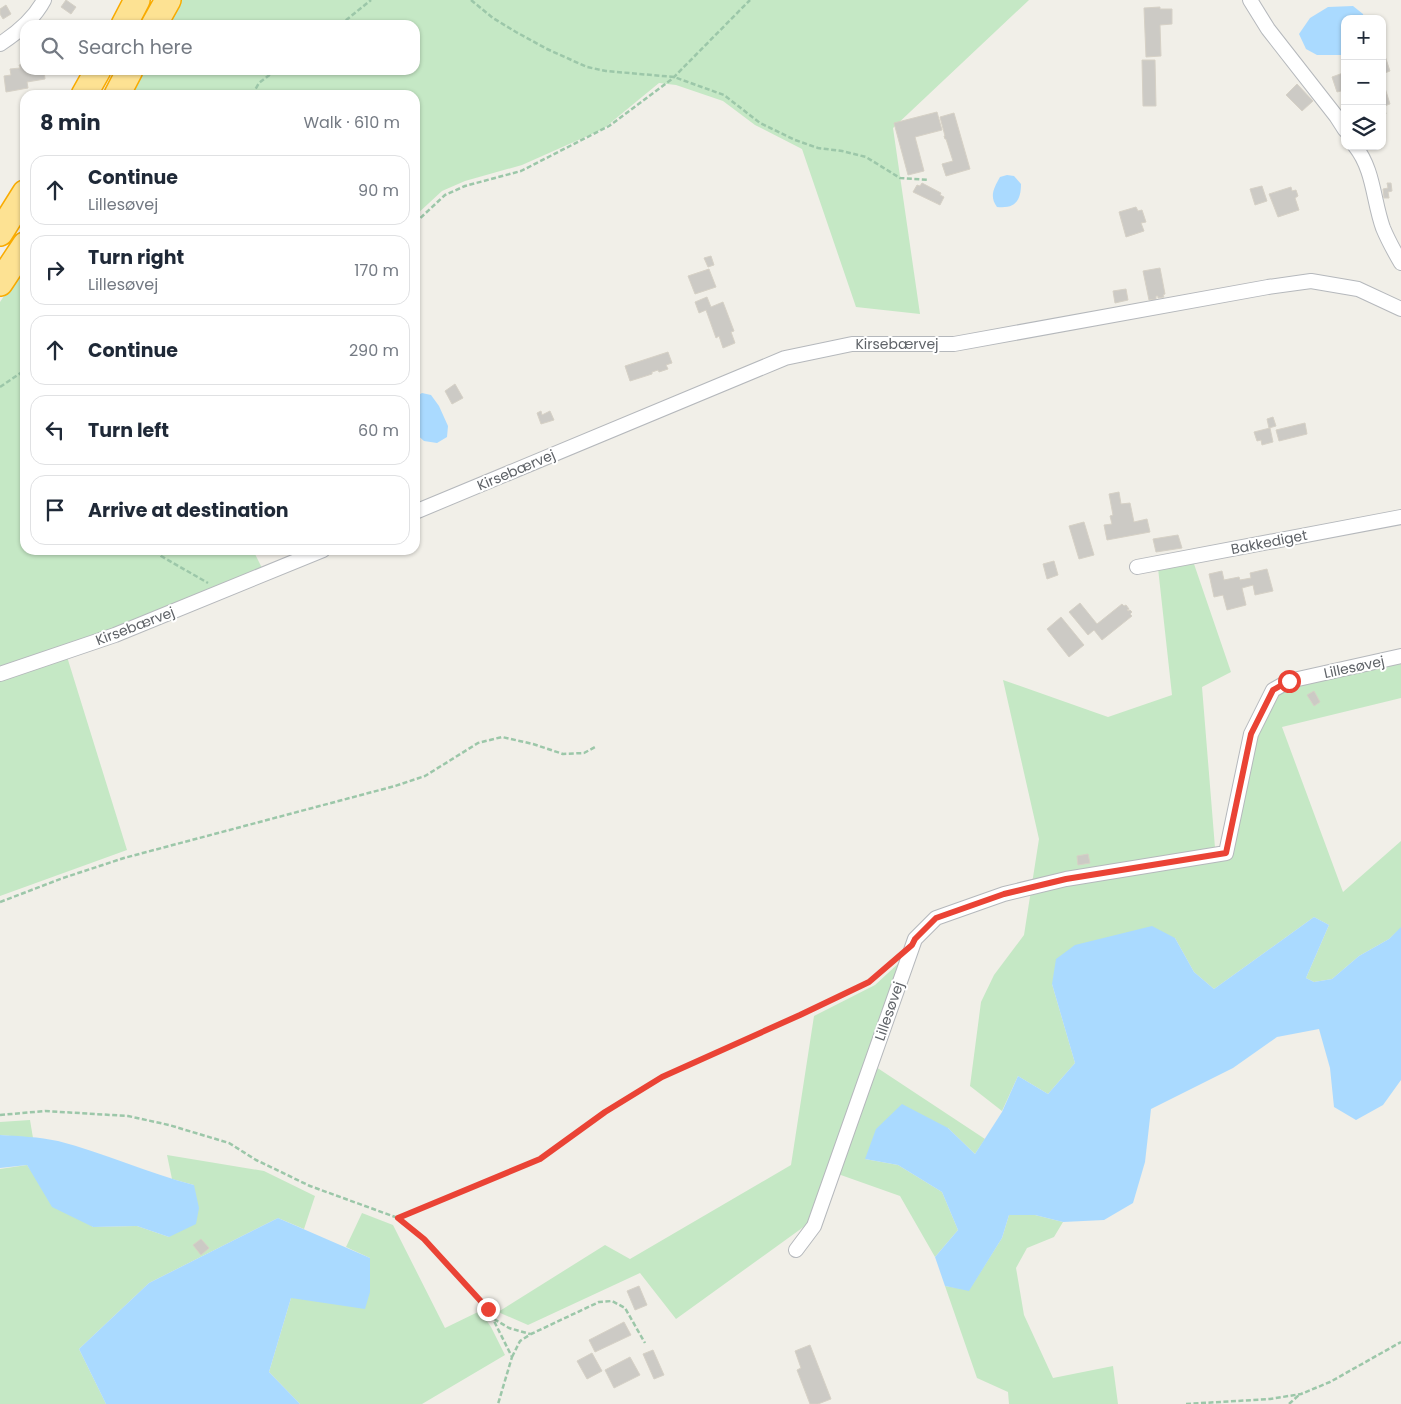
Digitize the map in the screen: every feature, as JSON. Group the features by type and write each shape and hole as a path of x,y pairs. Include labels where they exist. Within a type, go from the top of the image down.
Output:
{"highway":[{"path":"127,20 138,0"},
{"path":"157,20 168,0"},
{"path":"87,90 95,75"},
{"path":"119,90 127,75"},
{"path":"0,233 20,201"},
{"path":"0,283 20,253"}],"street":[{"path":"29,20 44,0"},
{"path":"1250,0 1268,29 1341,124"},
{"path":"0,44 20,30"},
{"path":"1358,150 1370,173 1383,227 1389,243 1401,263"},
{"name":"Kirsebærvej","path":"420,510 785,358 852,344 954,344 1268,287 1311,281 1358,289 1401,309"},
{"name":"Bakkediget","path":"1138,567 1401,517"},
{"name":"Kirsebærvej","path":"0,674 114,635 311,555"},
{"name":"Lillesøvej","path":"796,1250 814,1226 912,945 915,939 936,918 1004,894 1066,879 1226,853 1251,734 1273,690 1289,681 1401,656"}],"path":[{"path":"346,20 371,0"},
{"path":"471,0 516,32 547,49 587,67 606,71 674,77 724,94 760,123 795,140 818,148 866,157 900,178 929,180"},
{"path":"420,218 445,195 465,186 521,171 609,126 674,77 750,0"},
{"path":"255,90 260,83 270,75"},
{"path":"0,387 20,373"},
{"path":"160,555 222,592"},
{"path":"0,902 63,878 124,858 395,786 425,776 478,743 502,737 564,754 584,753 597,746"},
{"path":"398,1218 540,1159 605,1112 662,1077 869,982 912,945"},
{"path":"0,1115 45,1111 128,1116 169,1126 229,1143 256,1160 310,1186 398,1218 424,1239 488,1309 512,1357"},
{"path":"498,1404 512,1357 520,1341 599,1302 612,1301 625,1308 645,1343"},
{"path":"493,1319 509,1328 531,1334"},
{"path":"1186,1404 1270,1399 1301,1394 1330,1382 1401,1342"},
{"path":"1289,1404 1301,1394"}],"green space":[{"path":"177,0 1029,0 893,128 920,314 856,307 802,149 755,125 723,101 676,85 659,83 603,129 522,165 465,181 442,191 420,211 420,90 130,90 137,75 420,75 420,20 167,20"},
{"path":"20,272 20,555 256,555 263,570 64,647 127,850 0,896 0,302"},
{"path":"1193,561 1231,672 1202,687 1216,860 1230,859 1255,736 1277,694 1292,685 1401,660 1401,698 1282,727 1343,892 1401,841 1401,928 1389,939 1359,956 1332,979 1314,982 1306,978 1329,925 1314,917 1214,989 1194,972 1175,938 1052,984 1075,1063 1048,1094 1018,1076 1002,1111 970,1086 981,1002 994,975 1024,935 1039,839 1003,680 1108,717 1172,695 1158,568"},
{"path":"901,961 809,1223 676,1319 640,1273 528,1325 498,1312 605,1245 630,1259 791,1165 814,1016 875,985"},
{"path":"876,1067 985,1139 975,1154 948,1128 865,1159 898,1165 942,1192 958,1230 935,1257 900,1196 838,1174"},
{"path":"30,1120 33,1138 0,1135 0,1122"},
{"path":"167,1155 264,1171 315,1196 304,1229 278,1218 149,1283 79,1349 106,1404 0,1404 0,1169 27,1165 36,1178 93,1227 137,1226 169,1237 194,1185 172,1179"},
{"path":"362,1213 393,1225 445,1328 480,1311 491,1327 505,1355 422,1404 300,1404 269,1372 291,1298 370,1258 346,1247"},
{"path":"1009,1215 1035,1215 1063,1222 1054,1237 1027,1248 1016,1268 1024,1315 1053,1378 1113,1366 1118,1404 1009,1404 1008,1392 977,1378 945,1286 969,1290 1002,1238"}],"water":[{"path":"1353,6 1363,14 1341,15 1341,55 1317,55 1306,49 1299,34 1310,18 1328,7"},
{"path":"1014,176 1021,184 1020,195 1013,205 997,207 993,199 994,188 1000,177"},
{"path":"420,394 431,395 439,406 448,426 447,437 437,443 424,441 420,437"},
{"path":"1314,917 1329,925 1306,978 1314,982 1332,979 1359,956 1389,939 1401,927 1401,1080 1383,1105 1356,1120 1334,1107 1330,1068 1319,1029 1277,1037 1233,1068 1151,1109 1145,1162 1133,1203 1104,1220 1063,1222 1035,1215 1009,1215 1002,1238 969,1291 945,1286 935,1257 958,1230 942,1192 898,1165 865,1159 876,1129 902,1104 948,1128 975,1154 1002,1112 1018,1076 1048,1094 1075,1063 1052,984 1056,959 1075,945 1152,926 1175,938 1194,972 1214,989"},
{"path":"0,1135 58,1141 194,1185 199,1208 196,1224 169,1237 137,1226 93,1227 52,1207 27,1165 0,1168"},
{"path":"278,1218 370,1258 370,1292 365,1309 291,1298 269,1372 300,1404 106,1404 79,1349 149,1283"}],"building":[{"path":"66,0 76,7 71,14 61,7"},
{"path":"6,5 11,14 3,19 0,9"},
{"path":"1160,7 1160,9 1172,9 1172,24 1160,25 1161,56 1146,57 1144,8"},
{"path":"1386,59 1390,71 1386,72"},
{"path":"1142,60 1155,60 1156,106 1143,106"},
{"path":"20,68 20,75 45,75 45,79 27,82 28,88 6,92 4,76 11,75 10,69"},
{"path":"1341,74 1341,91 1337,92 1332,77"},
{"path":"1297,84 1313,101 1302,111 1286,95"},
{"path":"1386,91 1390,104 1386,105"},
{"path":"937,112 942,130 915,137 924,171 908,175 894,123"},
{"path":"954,113 970,169 946,176 942,164 953,161 944,136 940,117"},
{"path":"922,183 941,193 940,195 944,197 940,205 913,192 917,185 920,186"},
{"path":"1387,183 1391,183 1392,191 1388,192 1389,198 1384,198 1383,189 1388,188"},
{"path":"1262,186 1267,201 1255,205 1250,189"},
{"path":"1291,187 1292,191 1296,190 1298,196 1295,198 1299,210 1278,217 1269,194"},
{"path":"1136,207 1138,211 1142,210 1146,222 1141,223 1144,231 1126,237 1119,212"},
{"path":"711,256 714,265 708,267 704,258"},
{"path":"1160,268 1164,297 1158,298 1156,296 1156,299 1149,300 1143,271"},
{"path":"709,269 716,287 695,294 688,276"},
{"path":"1126,289 1128,300 1115,303 1113,291"},
{"path":"707,297 711,307 723,302 734,331 731,332 735,343 723,348 719,336 716,338 706,310 699,313 695,302"},
{"path":"668,352 672,363 666,365 668,369 659,372 658,370 652,372 652,374 630,381 625,366"},
{"path":"455,384 463,398 452,404 445,391"},
{"path":"541,411 542,415 550,411 554,420 541,424 537,413"},
{"path":"1273,417 1276,426 1269,428 1267,419"},
{"path":"1305,423 1307,434 1279,441 1276,430"},
{"path":"1270,428 1273,442 1262,445 1261,440 1257,441 1254,432"},
{"path":"1119,492 1121,504 1130,503 1134,522 1147,519 1150,532 1107,540 1104,525 1112,524 1110,516 1113,515 1109,494"},
{"path":"1084,522 1094,555 1079,559 1069,526"},
{"path":"1178,535 1182,548 1156,552 1153,539"},
{"path":"1054,561 1058,575 1047,579 1043,564"},
{"path":"1267,569 1273,591 1255,595 1253,585 1242,588 1246,605 1227,610 1223,595 1214,597 1209,574 1222,571 1224,580 1239,577 1240,580 1251,578 1250,573"},
{"path":"1080,603 1097,624 1122,604 1126,605 1129,609 1128,611 1132,612 1130,614 1132,616 1102,640 1094,630 1088,635 1069,612"},
{"path":"1061,617 1084,645 1069,657 1047,629"},
{"path":"1314,691 1320,702 1314,706 1307,695"},
{"path":"1088,854 1090,863 1078,865 1077,856"},
{"path":"201,1239 209,1248 201,1255 193,1245"},
{"path":"639,1286 647,1305 635,1310 627,1291"},
{"path":"624,1322 631,1335 595,1352 589,1340"},
{"path":"810,1345 831,1399 818,1404 810,1404 797,1370 801,1368 795,1351"},
{"path":"653,1350 664,1375 654,1379 643,1354"},
{"path":"592,1353 602,1371 587,1379 577,1361"},
{"path":"630,1357 640,1375 614,1388 605,1370"}],"route":[{"path":"488,1309 424,1239 398,1218 540,1159 605,1112 662,1077 869,982 912,945 915,939 936,918 1004,894 1066,879 1226,853 1251,734 1273,690 1289,681"}]}
